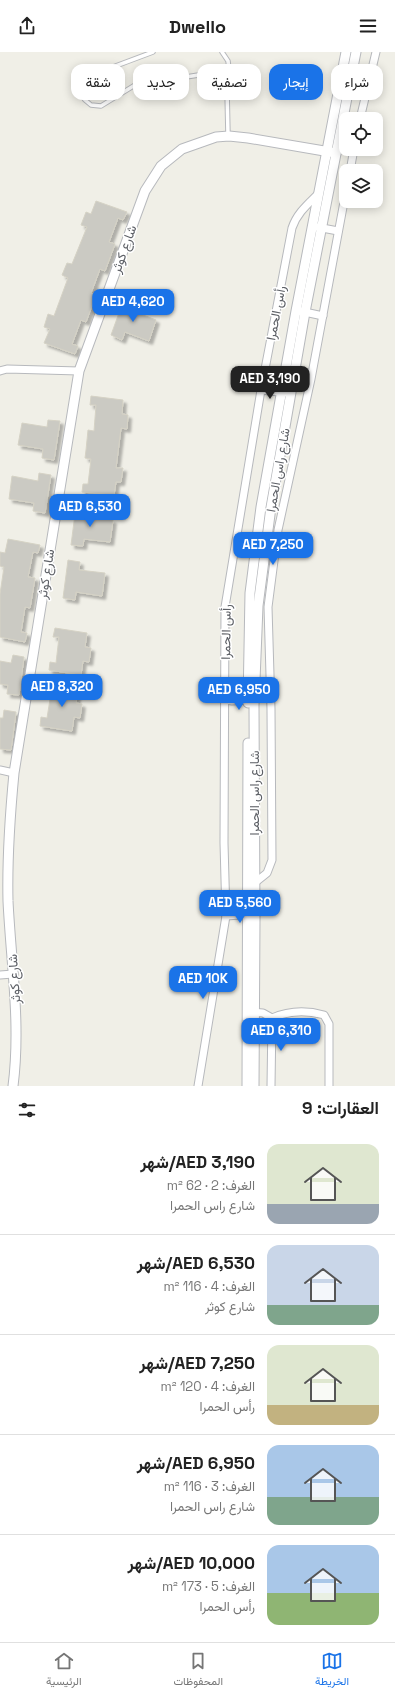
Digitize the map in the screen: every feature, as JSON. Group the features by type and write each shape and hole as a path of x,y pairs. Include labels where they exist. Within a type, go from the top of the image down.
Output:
{"street":[{"name":"شارع راس الحمرا","path":"317,227 320,192 332,152 346,52"},
{"name":"شارع راس الحمرا","path":"247,1086 252,910 251,700 254,606 261,507 281,392 300,311 332,152 356,52"},
{"path":"362,112 376,52"},
{"name":"شارع كوثر","path":"12,1086 16,1060 16,1013 8,900 10,817 14,773 79,371 145,191 161,166 182,149 216,137 228,136 332,152"},
{"name":"رأس الحمرا","path":"198,1086 226,916 224,843 225,607 261,390 292,228 295,218 320,192"},
{"path":"251,886 267,873 272,860 271,708 268,607 278,530 311,379 343,208"},
{"path":"317,227 338,231"},
{"name":"شارع راس الحمرا","path":"254,606 291,393 300,311"},
{"path":"300,311 323,316"},
{"path":"0,371 7,369 79,371"},
{"path":"261,390 291,393"},
{"path":"254,606 268,607"},
{"path":"225,700 251,700"},
{"path":"0,770 14,773"},
{"path":"226,916 240,915 252,910"},
{"path":"0,975 13,974"},
{"name":"شارع راس الحمرا","path":"250,1012 254,1086"},
{"path":"250,1012 263,1013 272,1018 286,1013 312,1012 324,1015 329,1024 329,1086"},
{"path":"271,1086 272,1018"}],"lane":[{"path":"153,52 89,76 81,89 85,100 90,105 101,106 135,85 197,75"},
{"path":"222,52 228,61 228,64"},
{"path":"227,100 228,136"}],"building":[{"path":"96,201 127,212 123,220 118,218 109,242 115,244 105,271 100,269 91,293 96,295 86,322 81,320 72,344 78,346 75,354 44,343 50,329 44,327 48,314 54,316 68,278 62,275 67,263 72,264 87,227 81,225 86,212 91,214"},
{"path":"124,299 135,304 133,311 156,320 149,341 125,332 122,340 111,335"},
{"path":"91,396 123,400 122,414 128,415 127,429 121,428 116,468 123,468 121,482 116,482 114,495 82,492 83,484 88,484 91,459 85,458 88,430 94,431 96,405 90,405"},
{"path":"48,420 60,421 54,460 42,458 43,449 18,445 22,423 47,427"},
{"path":"39,473 51,475 45,513 33,511 34,503 9,499 12,476 38,481"},
{"path":"76,506 88,508 87,516 113,520 110,542 84,539 83,546 71,545"},
{"path":"8,539 40,545 38,553 33,552 28,577 35,578 30,608 25,607 21,632 27,633 25,642 0,637 0,594 4,567 0,566 0,552 5,553"},
{"path":"68,560 80,562 79,570 105,573 102,596 76,592 75,600 63,598"},
{"path":"55,628 87,633 85,647 91,648 89,662 83,661 81,675 49,670 50,662 56,663 59,637 53,637"},
{"path":"13,655 24,657 19,695 7,694 8,685 0,684 0,661 11,663"},
{"path":"46,684 78,689 76,703 82,704 80,718 74,717 72,731 40,726 41,717 47,718 51,693 45,692"},
{"path":"4,710 16,712 11,750 0,749 0,718 3,718"}]}
